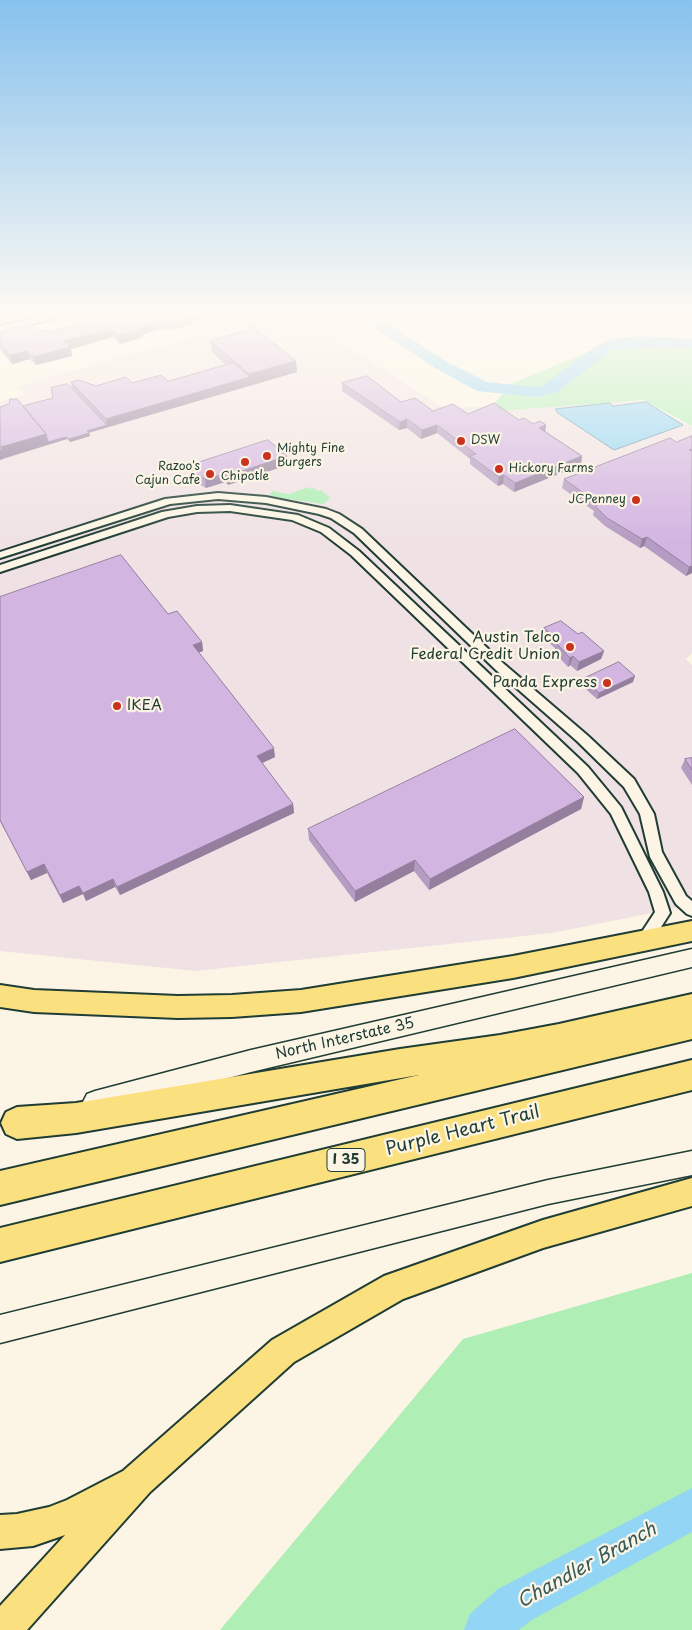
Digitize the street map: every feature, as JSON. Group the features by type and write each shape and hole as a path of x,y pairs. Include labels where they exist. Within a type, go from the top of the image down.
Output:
{"highway":[{"path":"9,1125 76,1118 400,1063 500,1049 558,1038 692,1006"},
{"path":"0,1188 692,1024"},
{"name":"Purple Heart Trail","path":"0,1245 692,1075"}],"main road":[{"path":"0,996 34,1001 178,1007 232,1006 302,1001 513,967 692,931"},
{"name":"North Interstate 35","path":"9,1125 251,1061 692,958"},
{"path":"0,1011 34,1001"},
{"path":"0,1329 548,1192 692,1163"},
{"path":"3,1630 138,1480 283,1351 395,1287 543,1234 692,1192"},
{"path":"0,1532 34,1528 76,1515 138,1480"}],"street":[{"path":"0,555 169,501 218,496 266,500 322,511 335,516 358,531 500,667 582,738 630,783 647,814 655,853 681,900 692,910"},
{"path":"0,569 166,514 197,509 230,508 294,517 325,530 355,553 583,770 616,811 656,892 663,913 644,941"}],"shaded area":[{"path":"22,391 417,391 444,408 642,401 692,427 692,653 686,659 692,665 692,905 552,933 195,971 0,951 0,402 25,395"}],"green space":[{"path":"505,391 692,391 692,426 643,400 486,412"},
{"path":"308,487 318,491 321,490 330,498 323,504 269,496 272,491 289,494"},
{"path":"692,1273 692,1630 220,1630 463,1339"}],"water":[{"path":"646,402 683,425 614,450 558,413 555,409 610,403 612,406"}],"building":[{"path":"52,391 75,391 107,425 69,439 66,437 48,442 46,434 23,406 53,398"},
{"path":"80,391 202,391 106,419"},
{"path":"354,391 387,391 401,402 415,398 433,411 453,404 468,414 494,403 519,420 524,418 533,424 540,421 546,425 539,428 582,456 515,483 504,475 499,477 470,456 476,454 437,425 422,430 407,419 400,422"},
{"path":"10,399 17,399 46,434 1,447 0,407 9,404"},
{"name":"JCPenney","path":"692,436 692,449 689,450 692,451 692,566 689,567 647,537 642,539 607,518 595,506 599,504 564,479 670,438 676,442"},
{"path":"268,440 287,456 227,476 224,474 205,479 194,473 192,469 200,466 197,463"},
{"name":"IKEA","path":"121,555 168,614 177,611 202,642 193,645 274,748 257,756 293,804 117,887 113,879 83,893 79,886 60,895 44,864 27,872 0,820 0,597"},
{"path":"561,621 578,634 582,632 604,651 579,662 573,656 570,658 556,643 560,641 544,628"},
{"name":"Panda Express","path":"619,662 635,676 599,693 583,679"},
{"path":"515,729 584,797 430,879 415,860 355,891 308,829"},
{"path":"692,758 692,770 685,759"}],"waterway":[{"path":"526,391 540,391"},
{"name":"Chandler Branch","path":"486,1630 514,1605 692,1509"}],"place":[{"name":"DSW","path":"461,441"},
{"name":"Mighty Fine Burgers","path":"267,456"},
{"name":"Chipotle","path":"245,462"},
{"name":"Hickory Farms","path":"499,469"},
{"name":"Razoo's Cajun Cafe","path":"210,474"},
{"name":"JCPenney","path":"636,500"},
{"name":"Austin Telco Federal Credit Union","path":"570,647"},
{"name":"Panda Express","path":"607,683"},
{"name":"IKEA","path":"117,706"}]}
